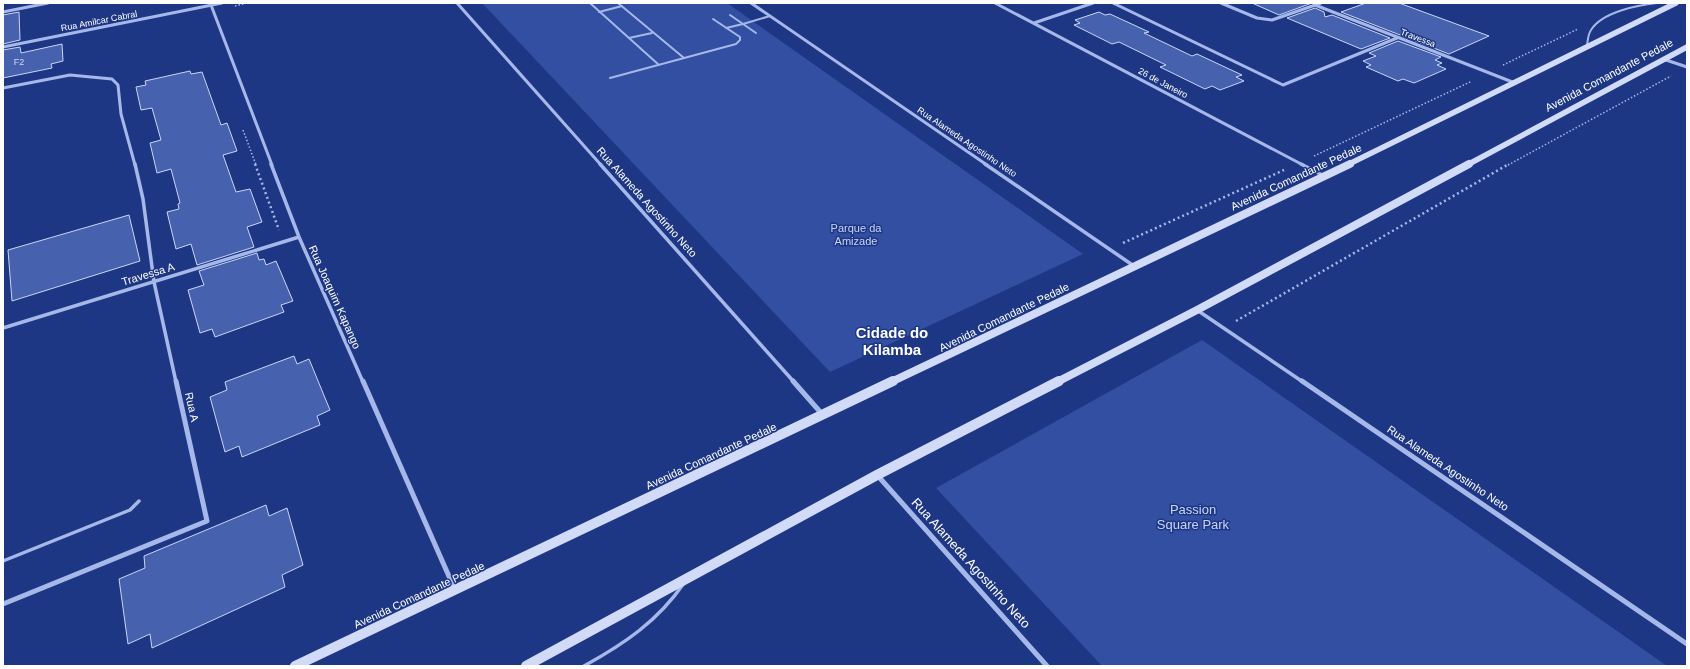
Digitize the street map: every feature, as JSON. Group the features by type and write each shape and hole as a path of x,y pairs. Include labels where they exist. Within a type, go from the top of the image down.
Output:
{"street":[{"path":"3,12 48,3"},
{"name":"Rua Amilcar Cabral","path":"3,47 222,3"},
{"name":"Rua Alameda Agostinho Neto","path":"457,3 823,415"},
{"name":"Rua Alameda Agostinho Neto","path":"751,3 1134,266"},
{"name":"26 de Janeiro","path":"995,3 1325,176"},
{"path":"1034,23 1093,3"},
{"path":"1113,3 1283,84 1397,38"},
{"path":"1221,3 1256,18 1272,20 1321,3"},
{"name":"Avenida Comandante Pedale","path":"295,666 1325,176 1516,83 1587,45 1676,3"},
{"name":"Rua Joaquim Kapango","path":"211,5 299,237 455,591"},
{"name":"Travessa","path":"1315,5 1516,83"},
{"name":"Avenida Comandante Pedale","path":"526,666 878,475 1197,310 1687,47"},
{"path":"1663,59 1687,67"},
{"name":"Rua A","path":"3,88 66,75 92,76 118,84 122,114 142,199 154,282 207,521 3,604"},
{"name":"Travessa A","path":"3,328 299,237"},
{"name":"Rua Alameda Agostinho Neto","path":"1197,310 1687,644"},
{"name":"Rua Alameda Agostinho Neto","path":"878,475 1047,666"}],"lane":[{"path":"590,3 659,64"},
{"path":"618,3 652,33 684,58"},
{"path":"1587,45 1590,31 1605,19 1632,7 1642,4 1657,3"},
{"path":"599,12 622,6"},
{"path":"730,15 756,33"},
{"path":"726,28 770,16"},
{"path":"610,78 736,44 740,40 740,37 713,20"},
{"path":"629,38 652,33"},
{"path":"3,561 130,510 139,501"},
{"path":"584,666 639,632 660,616 674,600 685,581"}],"path":[{"path":"1110,249 1300,163 1582,26"},
{"path":"1224,328 1480,180 1687,67"},
{"path":"241,125 283,242"}],"green space":[{"name":"Parque da Amizade","path":"482,3 727,3 1083,254 830,372"},
{"name":"Passion Square Park","path":"1202,340 1667,666 1102,666 936,488"}],"building":[{"path":"1252,3 1312,3 1279,15"},
{"path":"1366,3 1399,3 1489,36 1449,54 1341,12"},
{"path":"1315,8 1324,12 1325,17 1332,15 1390,38 1361,49 1287,18"},
{"path":"19,12 20,40 3,44 3,15"},
{"path":"1099,12 1105,15 1110,14 1149,32 1144,33 1192,56 1197,54 1242,75 1236,77 1244,81 1220,90 1212,86 1205,89 1160,67 1166,65 1119,42 1112,44 1074,25 1080,23 1075,20"},
{"path":"1398,41 1441,57 1435,60 1442,63 1437,65 1446,69 1414,83 1403,79 1398,81 1366,67 1371,65 1363,61 1376,56 1369,53"},
{"name":"F2","path":"62,44 63,61 51,64 52,68 3,78 3,50 20,47 21,53"},
{"path":"190,71 191,74 202,72 221,125 227,123 237,151 223,155 236,192 250,189 262,222 247,227 254,247 197,265 191,244 176,249 167,212 179,209 178,204 180,203 171,169 157,173 150,143 161,140 152,108 141,110 136,87 146,85 145,81"},
{"path":"129,215 140,261 12,301 8,250"},
{"path":"257,253 259,260 264,259 266,265 276,261 293,301 281,305 284,312 215,337 212,329 200,333 188,290 204,285 199,271"},
{"path":"294,356 297,364 309,359 330,410 317,416 320,425 242,457 239,446 225,452 210,397 227,390 225,382"},
{"path":"266,505 269,516 287,508 303,565 282,575 285,587 152,648 150,634 128,644 119,579 145,568 144,556"}],"district":[{"name":"Cidade do Kilamba","path":"892,340"}]}
